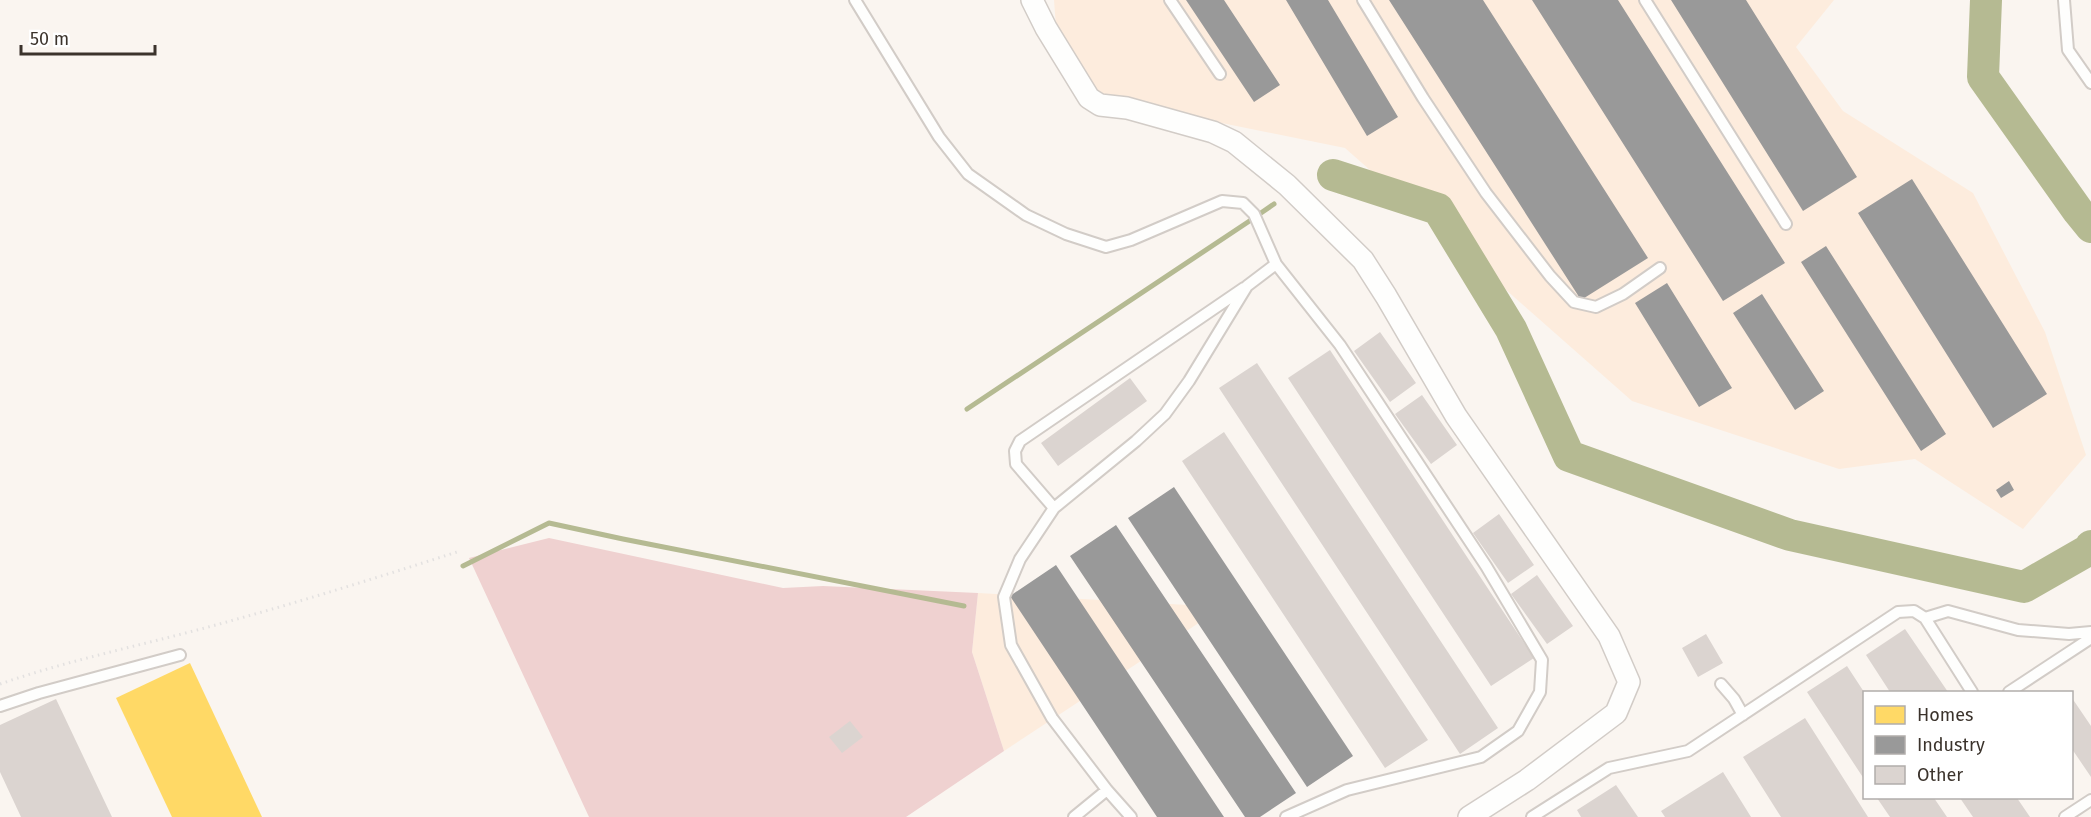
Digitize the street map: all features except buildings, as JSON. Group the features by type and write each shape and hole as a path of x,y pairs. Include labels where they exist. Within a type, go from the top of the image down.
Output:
{"street":[{"path":"1032,0 1046,28 1089,98 1100,105 1127,108 1213,132 1234,141 1287,185 1363,260 1456,416 1609,636 1629,681 1616,713 1527,780 1469,817"}],"lane":[{"path":"855,0 939,137 968,174 1026,215 1066,234 1106,247 1131,240 1222,201 1244,203 1254,213 1276,264 1340,345 1486,567 1542,660 1540,692 1518,731 1481,757 1347,790 1286,817"},
{"path":"1170,0 1220,74"},
{"path":"1362,0 1486,193 1550,276 1574,302 1596,307 1623,294 1660,268"},
{"path":"1646,0 1786,224"},
{"path":"2064,0 2068,50 2091,83"},
{"path":"1054,508 1016,464 1015,451 1020,441 1276,264"},
{"path":"1131,817 1107,790 1052,718 1011,645 1004,597 1020,559 1054,508 1136,441 1165,414 1189,381 1247,286"},
{"path":"1532,817 1609,768 1688,750 1898,612 1914,611 1925,618 1971,691"},
{"path":"1925,618 1948,612 2018,630 2069,634 2091,633"},
{"path":"2012,691 2091,638"},
{"path":"0,706 39,693 180,655"},
{"path":"1721,684 1734,699 1743,715"},
{"path":"1074,817 1107,790"},
{"path":"2065,817 2091,800"}],"path":[{"path":"0,684 238,619 457,552"}],"shaded area":[{"path":"1054,0 1834,0 1796,47 1843,111 1973,193 2045,332 2086,455 2023,529 1915,459 1839,469 1632,401 1345,148 1094,97 1056,27"},
{"path":"549,538 783,588 823,586 978,593 972,652 1004,751 906,817 589,817 469,558"},
{"path":"978,593 1223,607 1004,751 972,652"}],"waterway":[{"path":"1986,0 1983,77 2091,227"},
{"path":"1333,175 1438,209 1511,329 1569,456 1790,535 2024,587 2090,549 2091,546"},
{"path":"1258,215 1274,204"},
{"path":"967,409 1251,220"},
{"path":"463,566 549,523 964,606"}]}
